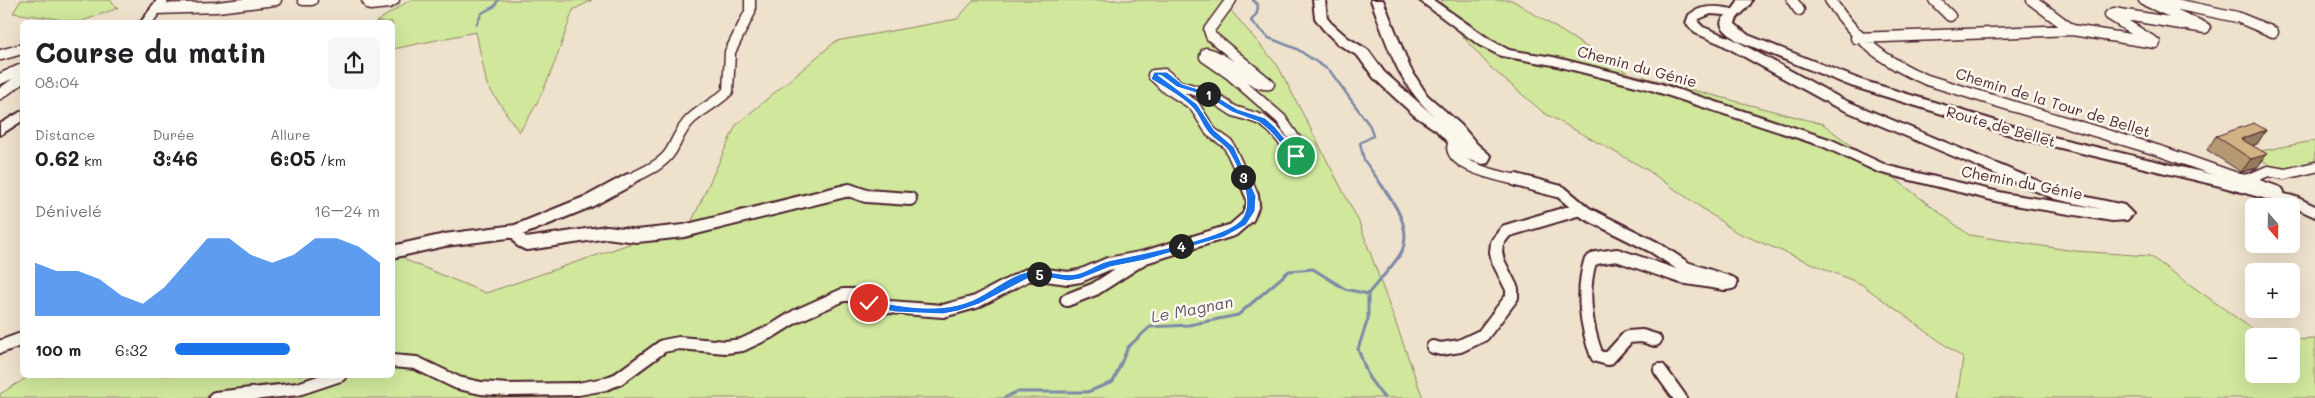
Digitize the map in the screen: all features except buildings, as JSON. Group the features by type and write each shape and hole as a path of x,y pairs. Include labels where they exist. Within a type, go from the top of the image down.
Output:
{"main road":[{"path":"1732,13 1744,5 1745,0"},
{"name":"Route de Bellet","path":"1732,13 1728,24 1737,35 1856,83 2032,138 2223,182 2279,198"},
{"name":"Route de Bellet","path":"2300,205 2315,212"}],"street":[{"path":"148,20 159,5 217,7 276,0"},
{"path":"303,0 312,0"},
{"path":"367,0 370,4 376,5 394,0"},
{"path":"395,251 445,240 516,231 590,201 661,162 691,120 716,103 728,91 730,48 752,7 750,0"},
{"path":"395,360 418,362 454,381 479,388 578,389 592,387 618,379 662,346 679,343 726,347 742,345 772,331 796,316 843,295 857,295 876,306 895,309 943,311 976,302 1027,275 1039,274 1074,277 1090,273 1121,260 1145,257 1233,230 1248,217 1253,204 1252,196 1228,144 1211,132 1194,105 1154,77 1156,73 1164,74 1179,86 1208,94 1234,111 1262,120 1299,159 1307,156 1280,119 1231,74 1205,57 1206,53 1217,55 1258,83 1263,85 1269,84 1211,36 1209,30 1230,0"},
{"path":"1319,0 1321,18 1327,26 1343,40 1363,53 1379,75 1398,94 1420,113 1442,127 1468,155 1479,160 1485,158 1422,98 1403,68 1377,0"},
{"name":"Chemin du Génie","path":"1425,0 1484,42 1506,53 1562,63 1653,86 1828,143 1884,169 2008,199 2112,216 2126,214 2119,208 2060,196 1845,105 1726,41 1704,32 1692,23 1693,18 1700,12 1719,11 1732,13"},
{"path":"1792,0 1799,10"},
{"name":"Chemin de la Tour de Bellet","path":"1830,0 1856,38 1885,60 1926,80 2144,146 2245,181 2286,198"},
{"path":"1934,0 1950,16"},
{"path":"2032,0 2072,30"},
{"path":"1856,38 2072,30 2155,43 2110,15 2114,13 2205,28 2144,0"},
{"path":"2156,0 2237,17 2273,32"},
{"path":"1,55 20,50"},
{"path":"0,79 18,71 18,84 0,94"},
{"path":"0,131 20,116"},
{"path":"1454,141 1452,145 1453,152 1468,167 1560,192 1580,209 1602,222 1654,247 1686,268 1730,281 1731,283 1725,284 1681,276 1617,255 1596,258 1590,262 1586,276 1586,307 1593,348 1597,356 1608,359 1628,337 1642,336 1655,340"},
{"path":"2245,181 2268,171 2286,174 2315,167"},
{"path":"516,231 521,241 527,244 607,232 637,236 684,231 849,190 866,196 910,198"},
{"path":"1433,347 1460,346 1482,335 1512,297 1512,289 1498,262 1496,252 1497,243 1506,231 1580,209"},
{"path":"1067,300 1095,290 1145,257"},
{"path":"0,347 20,341"},
{"path":"1660,370 1680,398"},
{"path":"215,398 246,393 287,391 333,378"}],"green space":[{"path":"21,0 110,0 118,8 85,20 65,20 13,13"},
{"path":"410,0 592,0 573,10 544,89 519,132 487,85 476,32 395,49 395,20 379,20"},
{"path":"974,0 1222,0 1278,66 1359,222 1423,398 0,398 0,394 26,378 395,378 395,251 408,261 486,293 691,223 736,125 836,41 957,19"},
{"path":"1442,0 1512,0 1628,73 1823,124 1969,235 2075,251 2150,256 2251,328 2245,328 2245,383 2300,383 2300,340 2315,339 2315,398 1957,398 1963,358 1861,284 1736,232 1646,169 1544,113 1490,67 1441,12"},
{"path":"2315,142 2315,166 2282,173 2251,153"}],"waterway":[{"path":"476,25 482,13 495,6 498,0"},
{"name":"Le Magnan","path":"1253,0 1258,5 1257,13 1251,21 1269,38 1297,49 1330,71 1370,126 1373,136 1360,143 1364,160 1379,181"},
{"name":"Le Magnan","path":"1368,294 1399,257 1405,242 1405,232 1399,213 1378,180"},
{"name":"Le Magnan","path":"1004,398 1016,392 1087,392 1113,382 1128,347 1150,327 1189,325 1238,315 1289,271 1313,269 1345,289 1368,294"},
{"path":"1368,294 1368,319 1358,349 1369,378 1384,398"}],"route":[{"path":"869,303 895,309 943,311 958,308 976,302 1018,278 1027,275 1039,274 1068,278 1080,276 1121,260 1145,257 1221,235 1243,223 1251,211 1253,204 1252,196 1230,147 1211,132 1194,105 1164,86 1154,77 1153,75 1156,73 1164,74 1186,89 1208,94 1234,111 1262,120 1273,129 1296,156"}]}
